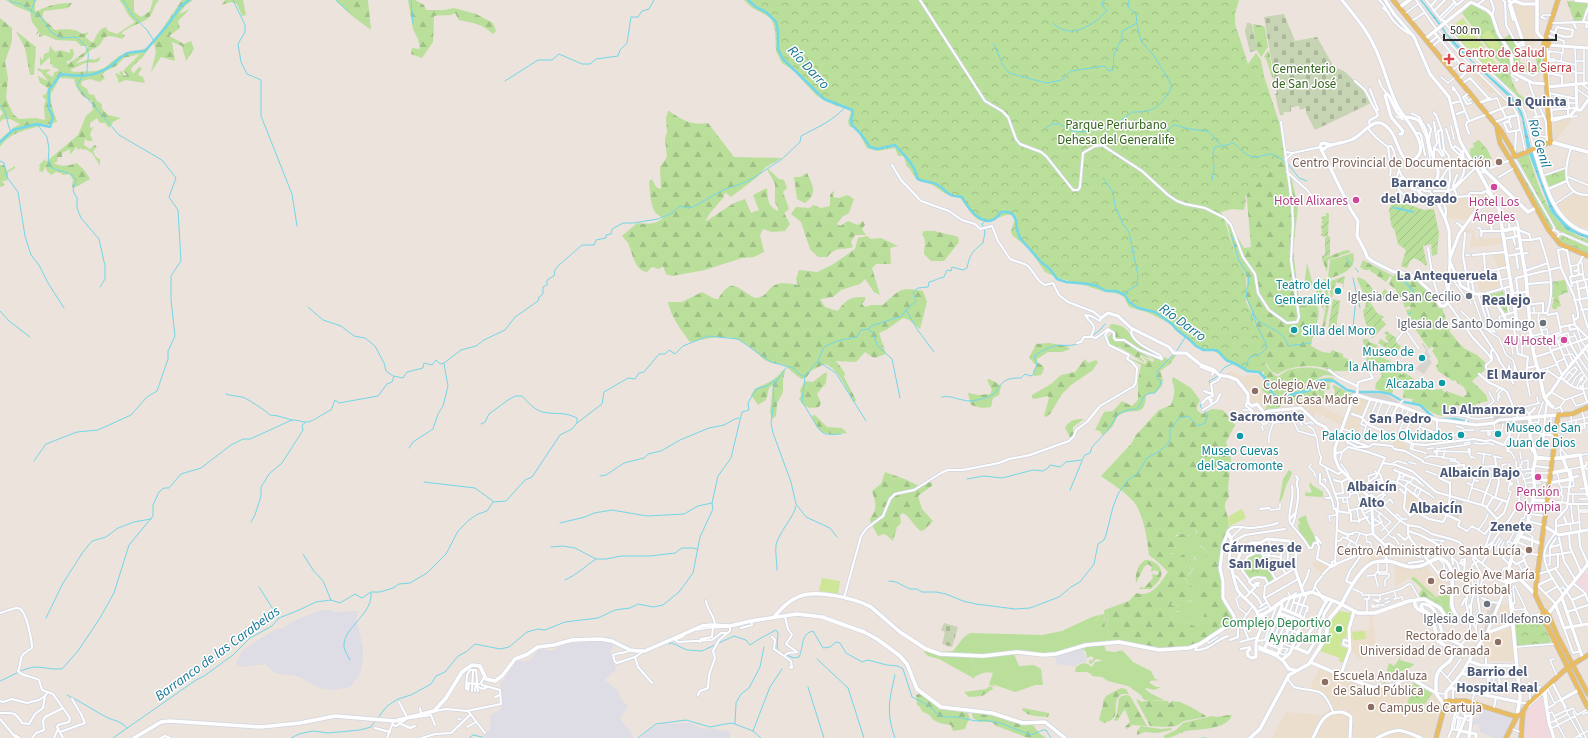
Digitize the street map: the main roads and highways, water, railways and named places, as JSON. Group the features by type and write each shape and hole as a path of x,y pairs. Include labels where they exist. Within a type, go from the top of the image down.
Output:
{"main road":[{"path":"1393,0 1456,79 1479,104 1505,138 1514,153 1514,168 1536,208 1552,231 1555,238 1565,249 1584,257"},
{"path":"1548,140 1550,104 1546,43 1548,19 1559,0"},
{"path":"1576,0 1588,1"},
{"path":"1537,2 1537,30 1539,35 1546,43"},
{"path":"1500,132 1499,141 1513,158"},
{"path":"1499,141 1502,138 1505,138"},
{"path":"1513,158 1548,140 1588,152"},
{"path":"1530,150 1554,204 1563,217 1576,228 1588,233"},
{"path":"1529,328 1516,329 1515,312 1499,209 1474,167 1479,165 1528,212 1536,208"},
{"path":"1502,231 1516,228 1519,230 1516,238 1521,248 1522,255 1520,264 1525,271 1526,276 1529,328 1534,358 1540,373 1541,390 1545,400 1554,408 1559,435 1554,448 1550,471 1542,544 1543,556 1535,594"},
{"path":"1516,418 1572,414 1588,407"},
{"path":"1530,416 1530,428 1536,457 1533,467 1535,491 1528,521 1516,541 1510,567 1535,594 1567,668 1583,699"},
{"path":"1536,457 1552,459 1559,456 1563,458 1580,455 1582,467 1586,475 1588,496"},
{"path":"1550,471 1569,470 1563,458"},
{"path":"774,617 785,605 798,597 807,594 844,598 860,602 871,607 908,638 926,649 940,654 983,656 1017,652 1050,655 1086,646 1118,642 1159,650 1189,648 1218,636 1237,624 1244,628 1250,627 1260,616 1272,610 1281,602 1296,594 1304,595 1312,592 1326,601 1342,604 1358,613 1373,613 1409,601 1419,603 1428,600 1442,610 1450,623 1454,624 1457,622 1458,618 1452,605 1452,573 1444,560 1435,557 1430,562 1409,567 1396,563 1371,564 1353,584 1342,604 1331,617 1325,639 1310,663 1287,676"},
{"path":"1513,624 1544,614 1556,606 1588,564"},
{"path":"1506,738 1517,716 1519,702 1516,647 1508,584 1520,578"},
{"path":"1419,603 1420,611 1431,614 1438,641 1451,650 1453,654 1451,660 1437,673 1438,693 1444,707"},
{"path":"134,738 162,722 170,721 261,726 300,723 335,716 393,723 406,717 434,711 446,698 465,669 472,664 478,665 482,669 484,677 487,680 495,681 502,676 515,659 526,655 538,647 554,645 572,640 605,640 630,650 638,651 674,640 697,627 730,626 774,617 802,614 814,615 842,623 870,635 904,660 917,689 941,707 992,713 1023,723 1046,722 1065,738"},
{"path":"1544,614 1574,663 1588,694"},
{"path":"1574,663 1588,653"},
{"path":"1521,738 1523,714 1527,705 1567,668 1588,653"},
{"path":"1282,661 1293,668 1299,668"},
{"path":"1282,661 1291,670"},
{"path":"1282,661 1288,670 1287,676"},
{"path":"1288,664 1291,670"},
{"path":"1250,738 1260,729 1291,670 1299,668"},
{"path":"1574,679 1588,710"},
{"path":"1527,705 1552,683"},
{"path":"1438,693 1453,701 1472,702 1517,716 1523,714"},
{"path":"1436,738 1445,698"},
{"path":"1432,738 1438,730"}],"water":[{"path":"1420,0 1422,0 1447,34 1472,61 1511,95 1522,112 1531,148 1556,213 1571,228 1588,235 1588,239 1567,230 1551,212 1527,149 1522,119 1515,103 1454,45"}],"waterway":[{"path":"10,0 11,2 21,4 42,18 50,31 60,38 76,37 82,42 88,50 87,76"},
{"path":"31,11 35,0"},
{"path":"123,0 133,16 147,30 154,41"},
{"name":"Río Darro","path":"0,142 13,130 37,124 50,127 53,117 49,109 49,90 61,74 80,76 98,73 109,67 126,54 145,51 166,27 181,6 189,0"},
{"path":"233,0 245,25 245,32 238,44 241,62 247,74 261,80 261,116 292,194 297,226"},
{"path":"336,0 348,11"},
{"path":"411,0 413,24"},
{"path":"505,81 538,60 552,60 559,54 582,64 590,64 596,59 618,56 620,50 627,43 631,17 638,17 642,11 649,9 654,0"},
{"name":"Río Darro","path":"748,0 756,7 766,12 776,22 778,31 778,49 783,59 824,99 852,110 852,125 861,134 870,147 877,149 895,145 912,165 917,178 922,181 936,184 949,194 962,197 969,208 979,218 990,221 996,218 1001,212 1009,212 1016,220 1020,238 1041,262 1050,269 1057,279 1066,282 1089,284 1106,291 1116,291 1125,295 1129,302 1138,308 1155,312 1172,324 1196,346 1203,350 1218,351 1226,360 1247,371 1259,372 1265,378 1273,395 1280,398 1308,391 1318,381 1327,380 1334,381 1347,390 1355,392 1380,392 1390,394 1404,402 1420,405 1433,417"},
{"path":"1053,23 1066,31 1074,31 1088,26 1107,11 1102,5 1103,1 1105,0"},
{"path":"994,44 1003,65 1009,73 1046,83 1062,80 1071,71 1104,66 1109,71 1113,70 1114,54 1122,38 1122,31 1137,23 1136,14 1129,8 1128,2 1130,0"},
{"path":"1394,17 1399,21"},
{"path":"1045,129 1052,124 1060,124 1072,131 1086,132 1110,123 1119,122 1132,112 1151,110 1158,106 1170,91 1171,84 1154,56 1141,41 1137,24"},
{"path":"34,461 46,444 77,432 98,430 131,415 147,397 157,391 168,359 168,351 175,336 171,300 171,276 181,261 178,210 169,197 176,178 162,160 119,135 77,86 82,76"},
{"path":"0,105 6,114 11,132"},
{"path":"0,681 22,670 32,667 62,669 78,651 100,618 114,593 129,545 153,516 153,505 159,492 164,488 169,488 181,474 201,468 231,445 243,439 250,439 292,420 310,422 331,410 335,400 339,403 378,396 387,384 392,382 394,376 403,378 407,372 423,368 424,363 432,365 436,360 440,364 444,363 461,350 476,346 484,340 505,330 515,317 538,301 539,297 543,294 543,287 547,285 547,280 554,276 555,270 558,266 582,245 594,245 596,240 606,238 606,235 611,234 612,229 623,223 658,219 672,213 680,206 688,208 693,207 723,190 746,182 782,159 800,142 801,136 831,120 846,106"},
{"path":"37,124 47,137 49,149 48,165 69,174 76,179 73,191 77,198 77,208 81,218 99,239 105,266 105,279 100,287"},
{"path":"1164,136 1172,126 1175,125 1189,129 1208,131 1221,145"},
{"path":"1212,180 1214,168 1213,153 1215,147 1228,145 1231,143 1236,145 1249,156 1256,157 1273,154 1285,163"},
{"path":"1477,155 1483,163"},
{"path":"0,161 4,163 7,177 18,192 25,236 31,255 39,265 48,283 64,308"},
{"path":"1288,164 1299,178 1307,181"},
{"path":"1103,178 1113,192 1115,206 1123,224 1129,232 1138,276 1137,285 1127,291 1125,295"},
{"path":"1396,208 1413,212"},
{"name":"Barranco de las Carabelas","path":"113,738 204,676 233,655 250,638 272,626 279,618 316,602 331,600 340,603 355,594 362,598 371,592 380,592 393,588 399,584 410,583 427,573 446,554 458,531 469,520 478,514 487,511 493,502 506,501 525,480 532,477 560,435 572,429 577,423 602,404 604,392 628,378 635,379 639,373 644,372 659,354 665,354 669,350 675,354 683,346 708,336 738,339 771,362 793,368 802,376 805,376 818,361 824,347 837,341 857,337 861,330 869,329 871,326 902,316 916,301 913,292 918,288 928,287 929,282 944,277 947,270 951,271 952,267 963,270 967,268 972,254 983,243 985,232 982,224 985,221"},
{"path":"1231,234 1239,261 1248,275 1249,284 1246,290 1247,299 1253,311 1255,321 1267,346 1260,354 1250,357 1244,369"},
{"path":"1346,258 1352,265"},
{"path":"1355,268 1358,272"},
{"path":"1401,276 1414,291"},
{"path":"1400,277 1413,292"},
{"path":"1353,278 1360,308"},
{"path":"1415,293 1422,301"},
{"path":"1414,294 1421,302"},
{"path":"1353,328 1356,298"},
{"path":"308,307 323,320 341,326 354,336 365,338 375,346 384,363 386,371 393,376"},
{"path":"906,310 917,329 934,352"},
{"path":"0,311 9,321 30,337"},
{"path":"1251,319 1253,312"},
{"path":"1254,314 1261,323 1277,331 1285,339 1288,346 1311,343"},
{"path":"1092,336 1105,324"},
{"path":"869,330 873,333 877,345 892,359 900,398"},
{"path":"1176,352 1186,336"},
{"path":"942,397 950,397 968,401 991,396 1007,380 1012,378 1021,378 1025,374 1030,376 1033,375 1037,364 1034,356 1054,346 1077,344"},
{"path":"967,479 984,476 1002,478 1033,470 1043,471 1050,465 1060,467 1066,462 1082,460 1085,455 1090,453 1092,447 1108,430 1118,414 1139,407 1144,396 1150,393 1155,393 1161,383 1157,378 1157,371 1174,354"},
{"path":"819,362 836,373 866,421"},
{"path":"1211,388 1209,381 1215,378 1225,367 1234,363"},
{"path":"409,448 413,442 433,429 438,414 443,406 448,386 444,364"},
{"path":"786,368 773,389 774,401 771,423 773,433 791,482 796,504 806,517 830,528 837,537"},
{"path":"805,377 802,402 815,423 824,433 841,434"},
{"path":"377,719 387,706 398,699 411,695 431,684 436,676 445,672 458,656 466,652 475,644 500,649 509,647 527,632 538,629 545,630 565,622 598,618 615,610 630,608 638,604 653,607 663,605 679,592 693,573 700,537 713,509 712,503 718,476 731,458 742,412 749,410 748,403 756,389 767,386 778,379"},
{"path":"226,394 242,397 270,415 292,420"},
{"path":"481,424 485,422 489,414 515,396 522,396 537,410 548,413 564,414 577,418 577,423"},
{"path":"889,581 896,582 910,589 917,589 922,592 936,592 976,604 1015,609 1030,608 1059,597 1080,582 1094,564 1098,544 1104,540 1118,494 1127,481 1138,473 1147,458 1167,445 1170,439 1170,430 1179,418 1188,416 1198,426 1205,423 1208,415 1200,406 1201,404"},
{"path":"600,476 606,475 624,463 644,458 648,454 661,451 680,440 709,428 724,425 739,418"},
{"name":"Río Darro","path":"1443,419 1455,419 1468,422"},
{"path":"251,522 255,515 261,496 261,487 269,474 282,463 303,430 302,425 305,423"},
{"path":"1070,490 1082,461"},
{"path":"424,482 475,488 493,501"},
{"path":"560,523 585,517 594,513 612,510 647,516 684,514 698,506 712,503"},
{"path":"777,570 776,545 796,506"},
{"path":"46,618 63,583 92,541 106,537 118,528 134,522 151,519"},
{"path":"551,547 563,546 575,548 596,559 675,553 682,548 697,549"},
{"path":"303,554 313,570 323,581 331,600"},
{"path":"565,580 596,559"},
{"path":"259,587 278,617"},
{"path":"350,660 344,648 345,639 367,608 371,593"},
{"path":"669,644 672,643 687,650 702,651 734,636 746,640 750,645 776,630 778,633 777,647 779,652 794,658 799,657 804,638 813,631 823,648 830,647 836,642 840,643 846,653 862,662 868,660 898,666 903,669 912,697 926,704 936,713 944,717 957,717 976,721 984,720 1000,723 1031,735 1046,730 1051,738"},
{"path":"735,724 736,703 741,694 749,688 760,667 764,647"},
{"path":"817,659 848,688 864,738"},
{"path":"753,731 770,687 782,669"},
{"path":"895,675 891,692 889,713 895,738"},
{"path":"808,687 824,738"},
{"path":"67,695 108,718 121,723 127,728"},
{"path":"638,738 656,724 686,720 710,727 731,723 753,731 761,738"},
{"path":"291,738 299,734 313,731 328,733 360,730 371,727 375,721"},
{"path":"469,738 473,735 482,737"}],"tunnel":[{"path":"1565,707 1570,716"}],"place":[{"name":"Centro de Salud Carretera de la Sierra","path":"1449,59"},
{"name":"Centro Provincial de Documentación","path":"1499,162"},
{"name":"Hotel Los Ángeles","path":"1494,187"},
{"name":"Hotel Alixares","path":"1356,200"},
{"name":"Teatro del Generalife","path":"1338,291"},
{"name":"Iglesia de San Cecilio","path":"1469,296"},
{"name":"Iglesia de Santo Domingo","path":"1543,323"},
{"name":"Silla del Moro","path":"1294,330"},
{"name":"4U Hostel","path":"1564,340"},
{"name":"Museo de la Alhambra","path":"1422,358"},
{"name":"Alcazaba","path":"1442,383"},
{"name":"Colegio Ave María Casa Madre","path":"1255,391"},
{"name":"Museo de San Juan de Dios","path":"1498,434"},
{"name":"Palacio de los Olvidados","path":"1461,435"},
{"name":"Museo Cuevas del Sacromonte","path":"1240,436"},
{"name":"Pensión Olympia","path":"1538,477"},
{"name":"Centro Administrativo Santa Lucía","path":"1529,550"},
{"name":"Colegio Ave María San Cristobal","path":"1431,581"},
{"name":"Iglesia de San Ildefonso","path":"1487,604"},
{"name":"Complejo Deportivo Aynadamar","path":"1339,629"},
{"name":"Rectorado de la Universidad de Granada","path":"1498,642"},
{"name":"Escuela Andaluza de Salud Pública","path":"1325,682"},
{"name":"Campus de Cartuja","path":"1371,707"}],"district":[{"name":"La Quinta","path":"1537,101"},
{"name":"Barranco del Abogado","path":"1419,190"},
{"name":"La Antequeruela","path":"1447,275"},
{"name":"Realejo","path":"1506,300"},
{"name":"El Mauror","path":"1516,374"},
{"name":"La Almanzora","path":"1484,409"},
{"name":"Sacromonte","path":"1267,416"},
{"name":"San Pedro","path":"1400,418"},
{"name":"Albaicín Bajo","path":"1480,472"},
{"name":"Albaicín Alto","path":"1372,494"},
{"name":"Albaicín","path":"1436,508"},
{"name":"Zenete","path":"1511,526"},
{"name":"Cármenes de San Miguel","path":"1262,556"},
{"name":"Barrio del Hospital Real","path":"1497,680"}],"park label":[{"name":"Cementerio de San José","path":"1304,76"},
{"name":"Parque Periurbano Dehesa del Generalife","path":"1116,132"}],"water label":[{"name":"Río Genil","path":"1540,143"}]}
